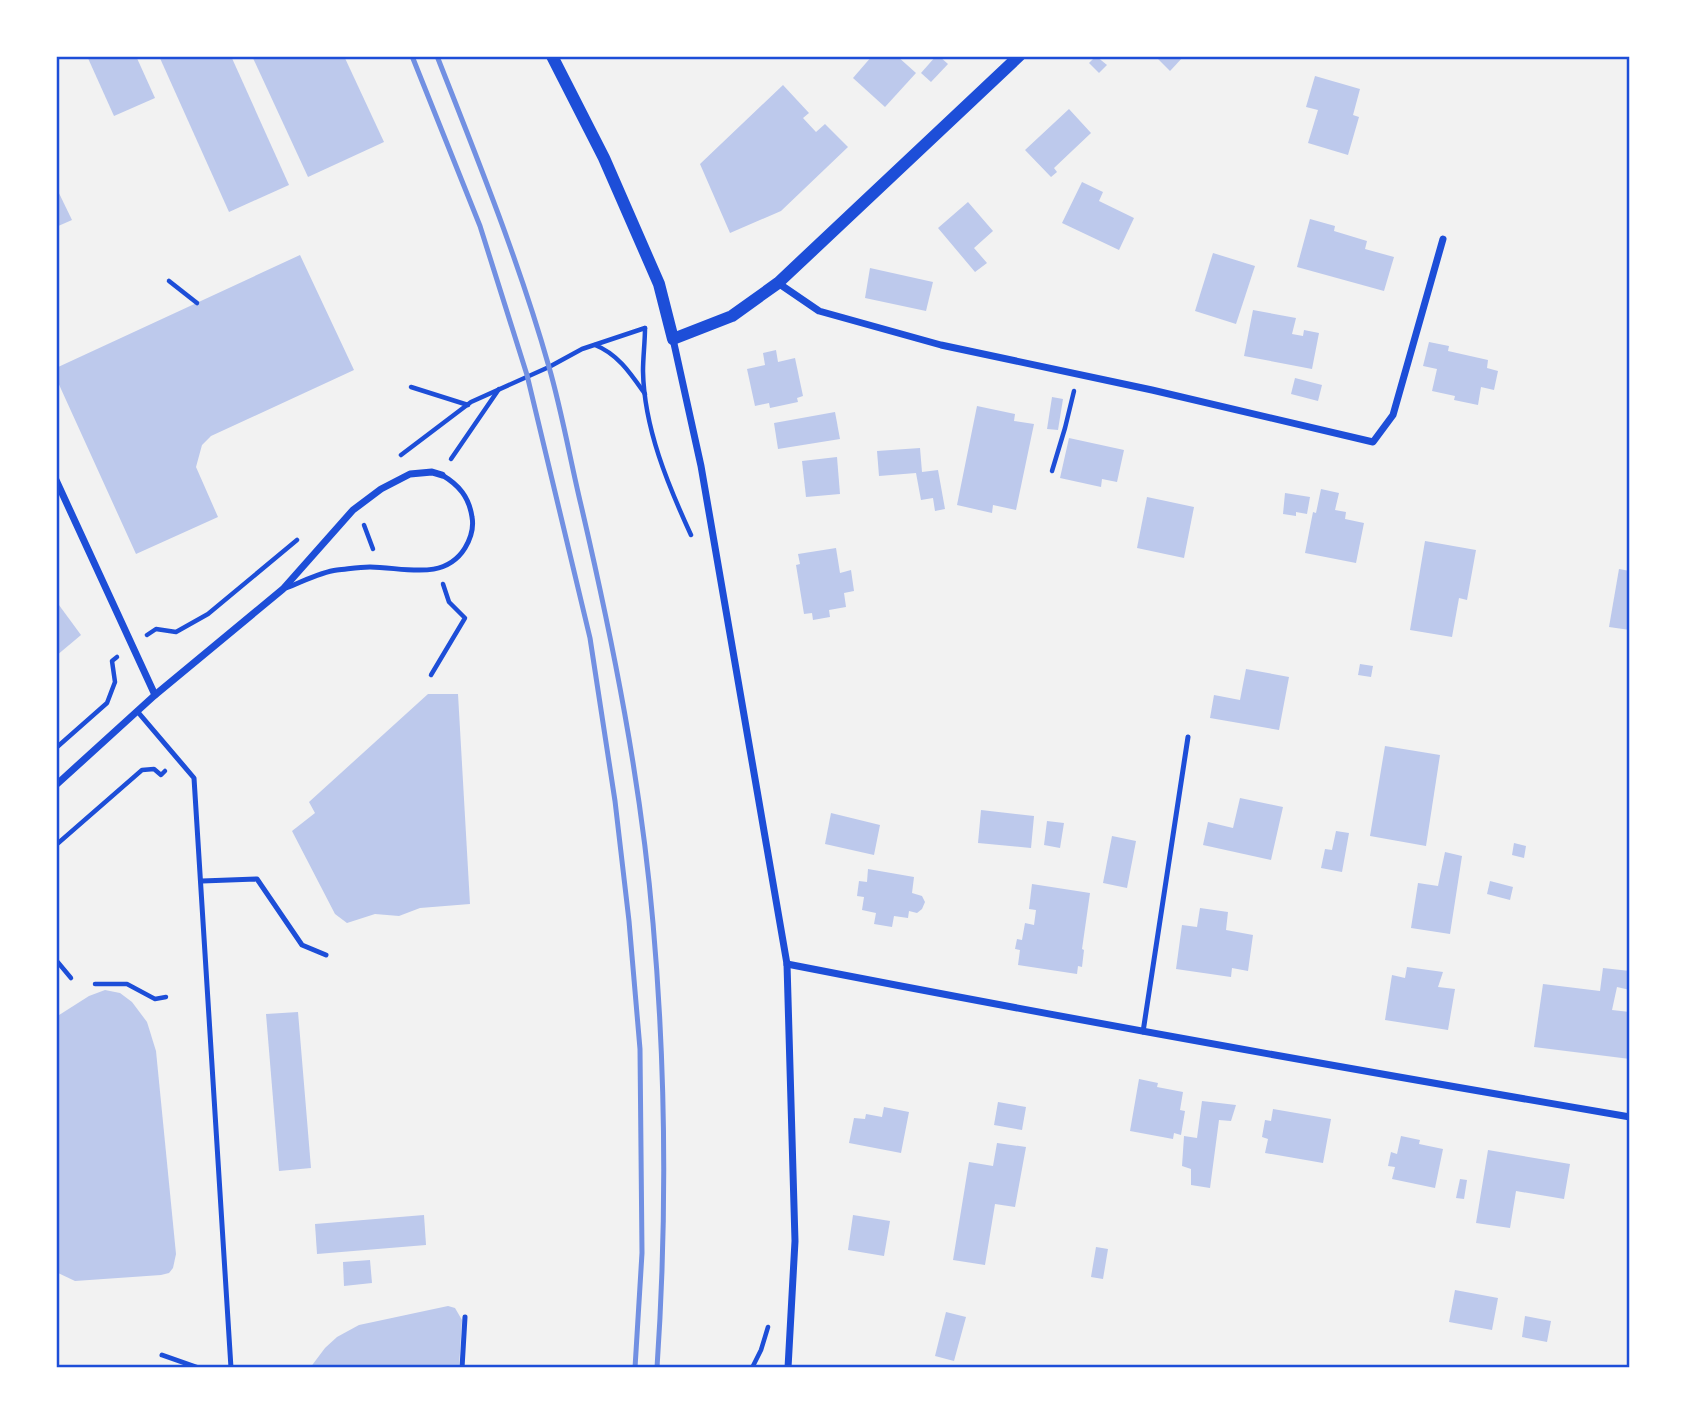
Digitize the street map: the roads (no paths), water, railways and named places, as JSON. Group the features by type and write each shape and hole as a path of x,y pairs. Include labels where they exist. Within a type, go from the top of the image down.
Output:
{"street":[{"path":"552,56 604,158 659,284 701,466 788,964 795,1241 788,1368"},
{"path":"673,339 732,316 778,284 1019,56"},
{"path":"778,284 819,311 941,345 1152,390 1373,442 1393,415 1443,239"},
{"path":"56,785 155,695 283,589 353,510 380,489 410,474 432,472 442,475"},
{"path":"56,480 155,695"},
{"path":"788,964 1143,1032 1630,1117"}],"lane":[{"path":"283,589 333,570 369,567 424,571 451,563 462,553 470,540 473,524 467,498 452,481 442,475"},
{"path":"137,711 194,778 231,1368"},
{"path":"1143,1032 1188,737"},
{"path":"202,881 257,879 302,945 326,955"},
{"path":"462,1368 465,1317"},
{"path":"162,1356 199,1368"}],"railway":[{"path":"412,56 480,226 527,375 590,638 615,801 640,1049 642,1253 635,1368"},
{"path":"437,56 511,249 549,367 604,608 633,765 648,870 661,1034 664,1201 657,1368"}]}
